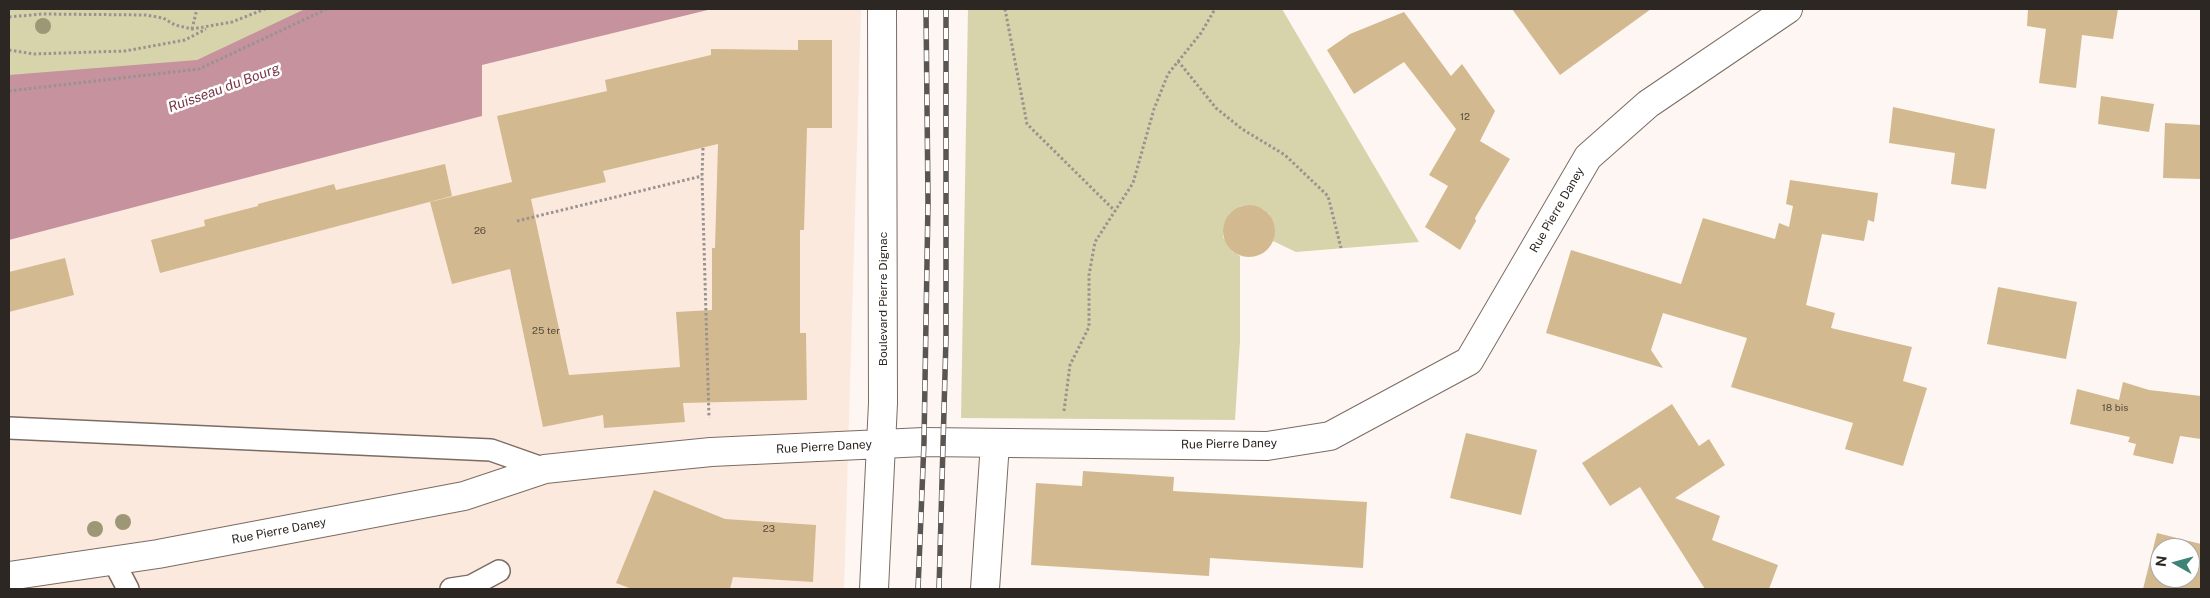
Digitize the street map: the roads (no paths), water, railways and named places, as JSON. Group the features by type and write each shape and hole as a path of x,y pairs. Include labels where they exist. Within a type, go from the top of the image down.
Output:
{"street":[{"name":"Boulevard Pierre Dignac","path":"874,589 882,444 882,9"},
{"name":"Rue Pierre Daney","path":"9,576 113,560 464,496 544,469 710,452 924,442 1267,446 1330,436 1468,361 1588,157 1648,104 1788,9"},
{"path":"985,589 995,444"}],"lane":[{"name":"Rue Pierre Daney","path":"9,428 491,450 544,469"},
{"path":"113,560 128,589"},
{"path":"451,589 471,586 499,571"}],"water":[{"name":"Ruisseau du Bourg","path":"305,9 712,9 482,65 482,116 9,240 9,75 197,60"}],"railway":[{"path":"918,589 924,442 928,202 926,9"},
{"path":"939,589 946,338 946,9"}]}
